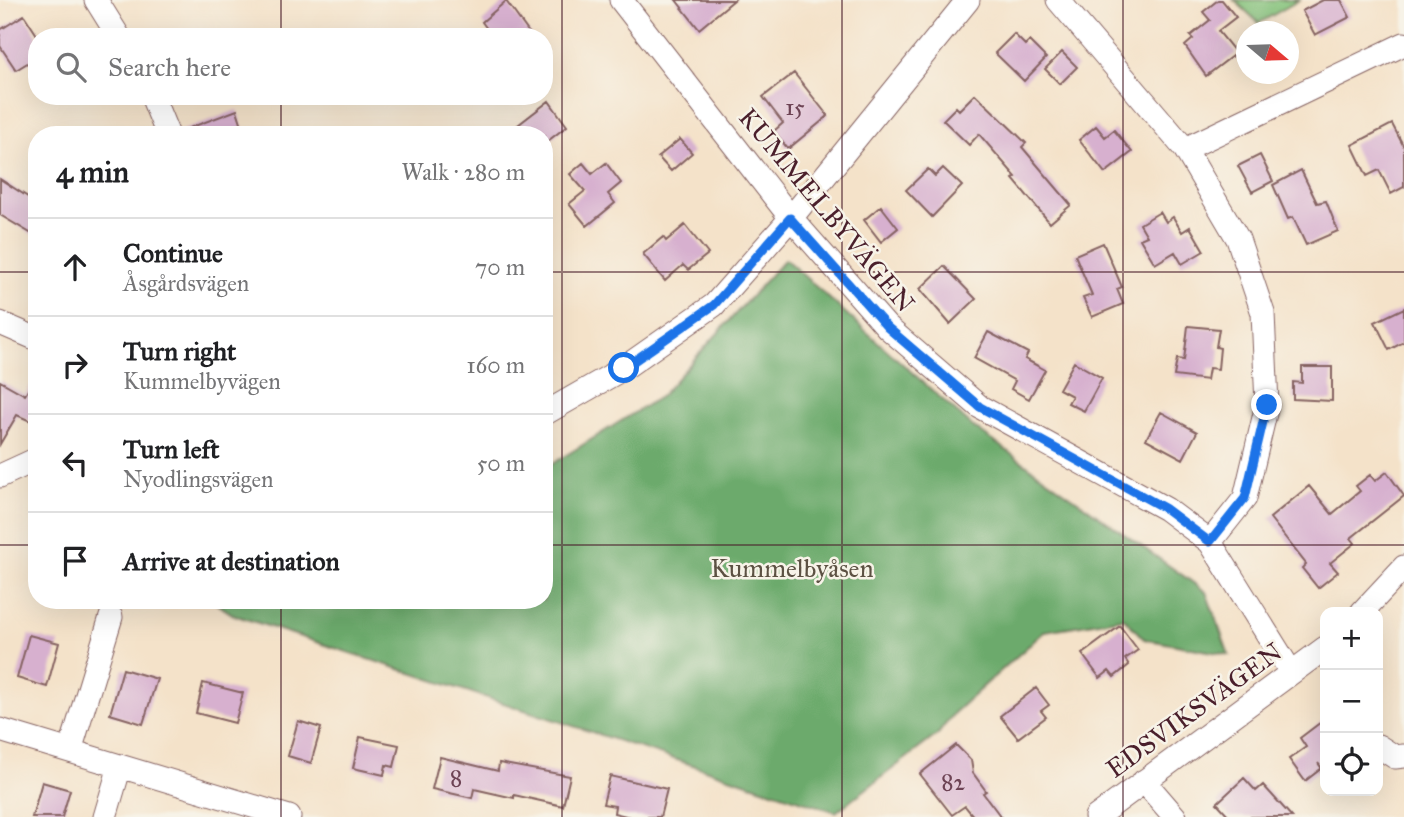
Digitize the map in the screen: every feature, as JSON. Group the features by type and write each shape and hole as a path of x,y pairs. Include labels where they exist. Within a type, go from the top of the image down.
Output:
{"street":[{"path":"96,0 113,28"},
{"name":"KUMMELBYVÄGEN","path":"621,0 790,218 887,327 980,407 1166,509 1210,542 1291,672"},
{"path":"553,409 624,368 714,305 790,218 968,0"},
{"path":"1058,0 1185,149 1238,239 1263,313 1267,405 1245,498 1210,542"},
{"path":"1185,149 1404,44"},
{"path":"156,105 165,126"},
{"path":"0,323 28,335"},
{"path":"0,476 28,463"},
{"path":"1367,607 1404,567"},
{"path":"70,751 111,617"},
{"name":"EDSVIKSVÄGEN","path":"1096,817 1291,672 1320,658"},
{"path":"0,730 289,817"},
{"path":"1383,749 1395,757 1404,756"},
{"path":"105,817 120,766"},
{"path":"1144,781 1175,817"}],"green space":[{"path":"1234,0 1299,0 1262,21 1257,21"},
{"name":"Kummelbyåsen","path":"785,259 972,426 1206,592 1229,655 1144,639 1124,618 1045,631 954,713 938,734 836,812 234,615 225,609 553,609 553,463 661,396"}],"building":[{"path":"676,0 734,0 699,29"},
{"path":"1218,0 1222,0 1236,17 1218,31 1236,53 1206,76 1185,46 1193,39 1190,36 1210,20 1203,12"},
{"path":"1323,0 1341,0 1350,17 1315,35 1302,11"},
{"path":"506,1 526,28 486,28 482,22"},
{"path":"24,15 32,28 28,28 28,63 16,70 0,46 0,30"},
{"path":"1014,34 1025,45 1029,41 1046,58 1024,81 995,53"},
{"path":"1062,52 1077,67 1060,84 1045,69"},
{"path":"794,73 828,116 788,149 774,131 783,123 763,97"},
{"path":"975,94 1026,143 1022,147 1071,205 1050,223 1013,179 1016,177 979,134 969,145 943,120 956,107 959,110"},
{"path":"544,105 552,105 567,126 553,137 553,126 517,126"},
{"path":"237,110 242,126 194,126"},
{"path":"1392,124 1404,147 1404,187 1391,194 1379,170 1367,176 1352,145"},
{"path":"1096,126 1105,137 1114,130 1132,152 1105,173 1079,140"},
{"path":"680,139 692,153 671,171 658,157"},
{"path":"1260,155 1273,181 1252,192 1238,166"},
{"path":"583,163 592,174 606,163 621,183 608,194 615,203 587,226 569,204 585,191 570,174"},
{"path":"943,168 962,186 932,217 906,190 928,169 935,176"},
{"path":"1301,170 1317,203 1326,201 1338,231 1306,245 1293,217 1288,219 1273,185"},
{"path":"0,179 28,197 28,232 0,215"},
{"path":"881,206 898,228 881,242 864,220"},
{"path":"1160,212 1166,222 1173,217 1182,232 1190,227 1204,251 1182,264 1175,252 1155,264 1140,239 1147,236 1140,224"},
{"path":"685,225 708,254 688,270 683,265 665,281 643,254 663,237 666,241"},
{"path":"1103,243 1122,287 1117,289 1123,304 1092,317 1083,298 1092,295 1075,255"},
{"path":"944,266 976,299 950,324 920,289"},
{"path":"1404,308 1404,342 1389,350 1375,322"},
{"path":"1188,326 1219,329 1216,347 1220,348 1218,369 1209,368 1207,380 1174,376 1177,359 1184,360"},
{"path":"988,332 1028,353 1025,359 1045,370 1029,399 1011,389 1015,381 974,358"},
{"path":"1074,362 1102,378 1084,411 1068,403 1072,396 1059,389"},
{"path":"1302,367 1332,367 1332,401 1293,399 1293,382 1302,383"},
{"path":"0,381 25,395 28,390 28,420 17,415 0,444"},
{"path":"1161,412 1197,432 1183,459 1146,439"},
{"path":"1387,472 1404,496 1351,538 1355,543 1330,563 1338,572 1318,588 1302,568 1306,564 1270,518 1309,486 1332,514 1360,491 1356,486 1370,475 1375,481"},
{"path":"1120,626 1138,650 1125,659 1129,665 1114,677 1109,671 1100,678 1082,654"},
{"path":"29,635 59,643 47,687 17,678"},
{"path":"123,669 157,679 143,724 110,714"},
{"path":"203,683 243,693 235,723 196,713"},
{"path":"1036,688 1049,705 1041,711 1046,717 1018,738 1000,716"},
{"path":"298,721 321,728 311,763 288,756"},
{"path":"1320,723 1320,770 1305,781 1289,759 1306,747 1300,738"},
{"path":"360,737 399,745 394,767 386,765 384,775 353,768"},
{"path":"956,745 971,760 973,773 986,791 983,793 1001,817 974,817 965,806 952,815 920,774"},
{"path":"440,757 498,771 499,763 570,776 563,806 474,789 472,798 432,789"},
{"path":"610,776 667,789 660,817 630,817 614,813 615,806 603,804"},
{"path":"1244,778 1256,791 1263,785 1292,817 1230,817 1217,803"},
{"path":"42,782 70,790 62,817 32,817"}],"route":[{"path":"624,368 714,305 790,218 887,327 980,407 1166,509 1210,542 1245,498 1267,405"}]}
